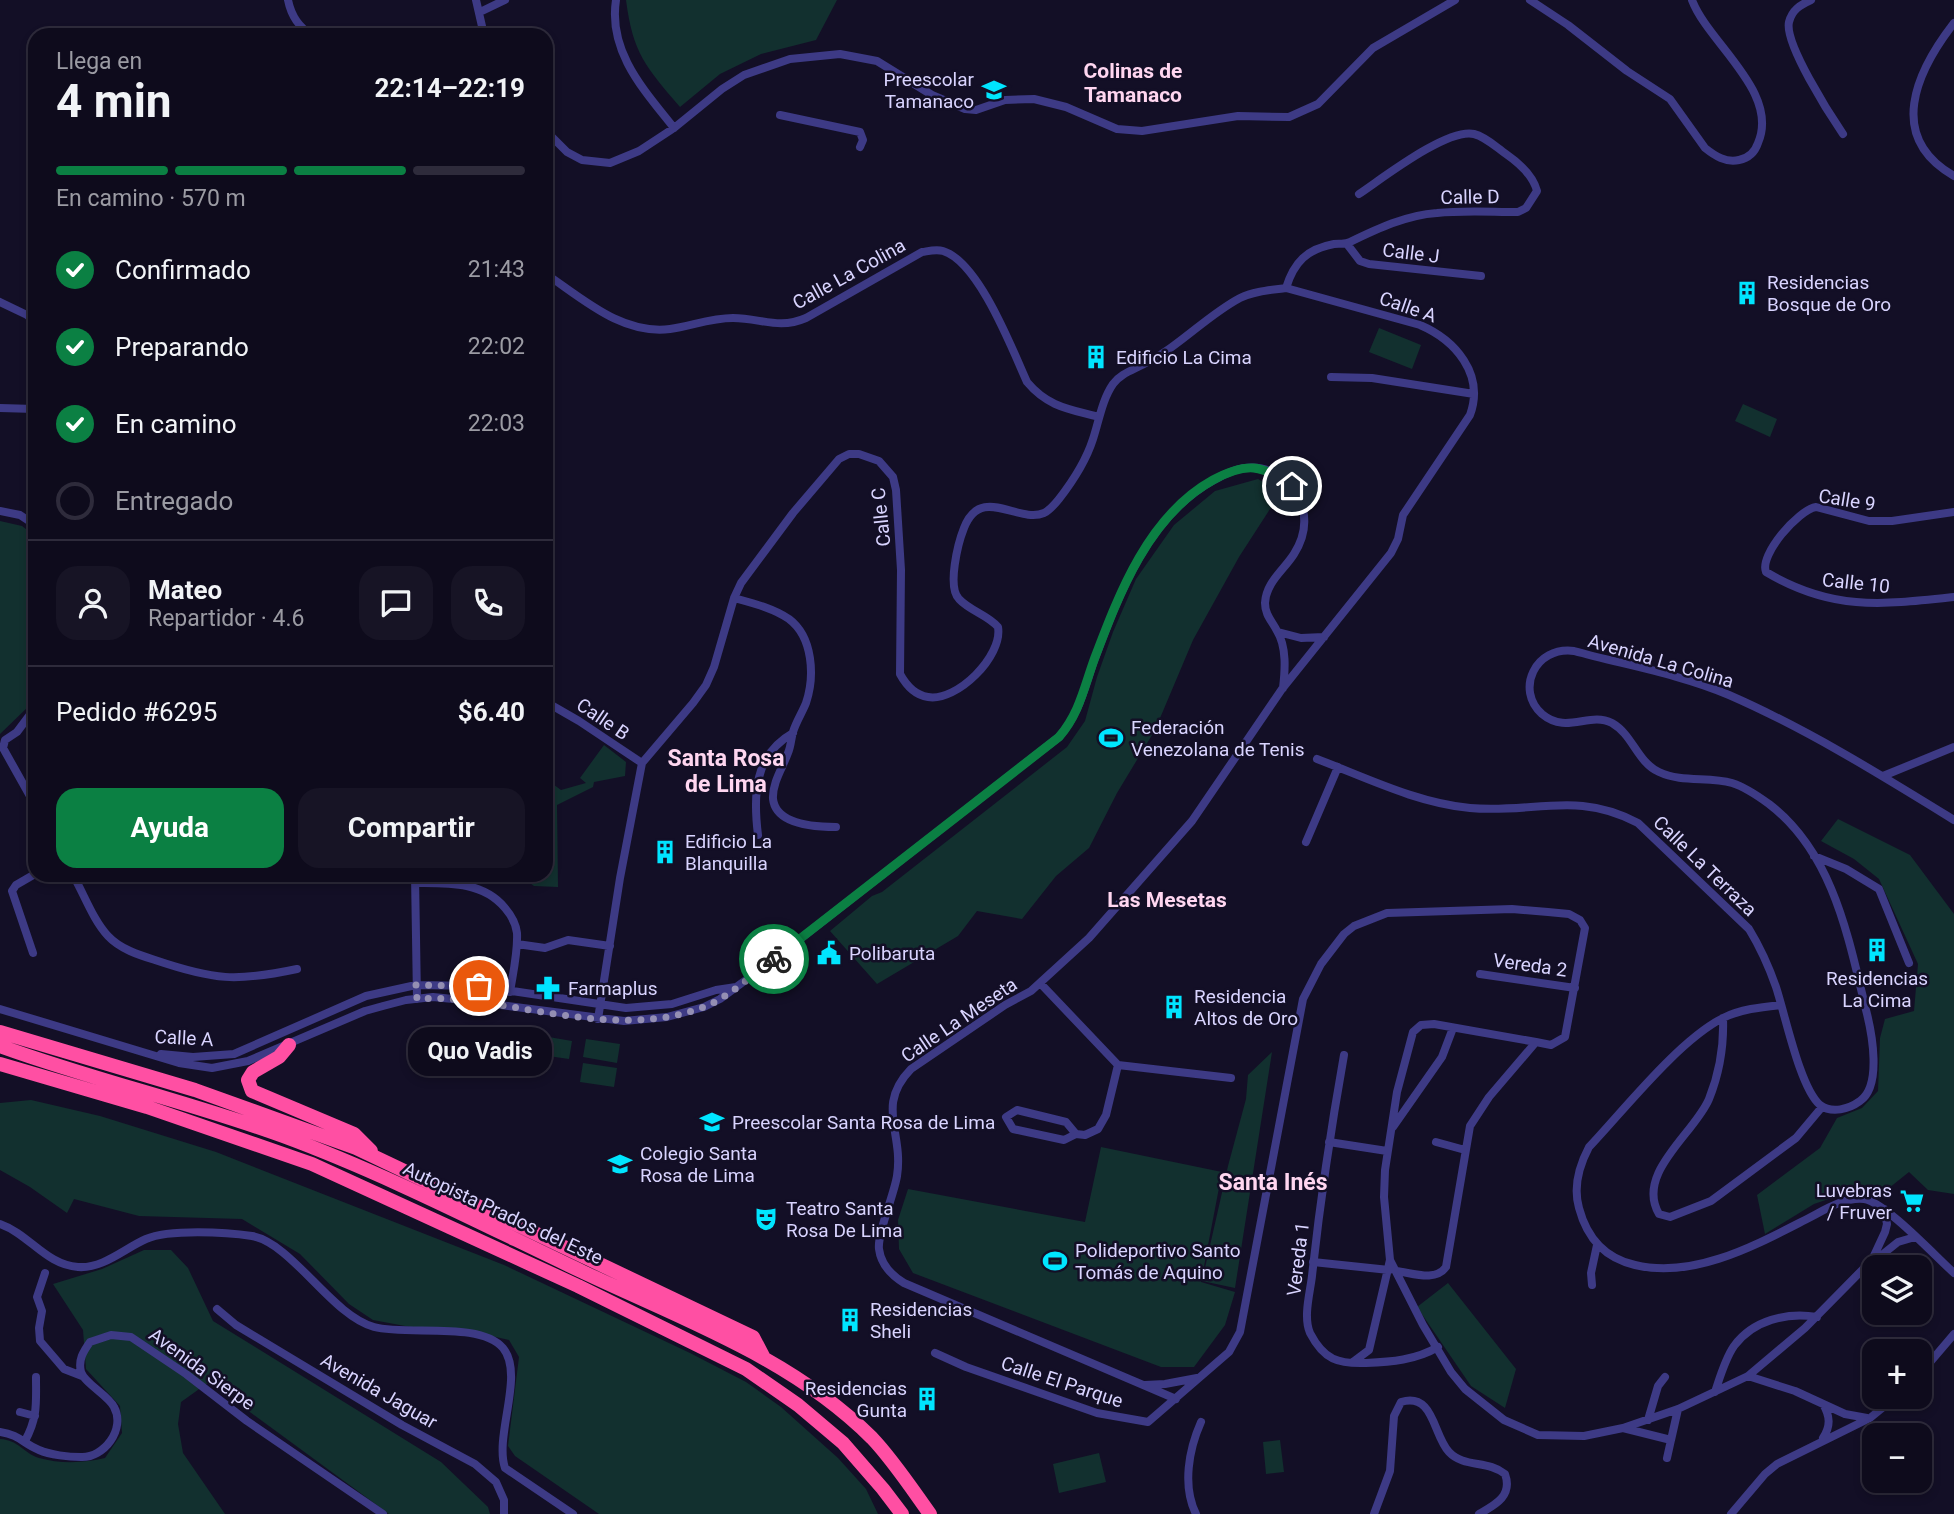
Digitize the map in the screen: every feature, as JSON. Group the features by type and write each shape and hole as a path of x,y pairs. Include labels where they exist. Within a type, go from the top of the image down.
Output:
{"highway":[{"path":"0,1032 208,1094 374,1155 753,1337 764,1358"},
{"path":"289,1045 279,1058 253,1072 248,1080 252,1091 354,1134 374,1155"},
{"name":"Autopista Prados del Este","path":"0,1046 149,1091 316,1149 410,1189 725,1337 804,1382 841,1410 873,1440 930,1514"},
{"name":"Autopista Prados del Este","path":"0,1064 147,1107 277,1150 578,1286 746,1369 798,1405 843,1443 902,1514"},
{"path":"883,1489 890,1514"}],"street":[{"path":"288,0 291,12 304,28"},
{"path":"476,0 483,28"},
{"path":"480,12 505,0"},
{"path":"616,0 615,27 621,52 633,76 674,128"},
{"path":"553,138 567,152 582,160 610,163 639,151 744,75 790,60 840,54 877,61 932,95 965,109 976,110 1005,100 1034,99 1066,107 1116,129 1142,131 1238,116 1289,117 1318,104 1373,48 1455,0"},
{"path":"1530,0 1670,99 1704,148 1727,160 1742,159 1749,156 1758,144 1762,128 1761,111 1749,83 1702,20 1692,0"},
{"path":"1811,0 1793,12 1788,24 1790,37 1816,90 1843,134"},
{"path":"1954,23 1923,73 1914,101 1912,120 1914,130 1930,156 1954,176"},
{"path":"780,115 860,132 863,140 860,147"},
{"name":"Calle D","path":"1286,288 1295,266 1307,254 1337,243 1347,244 1393,223 1435,213 1518,212 1533,201 1537,191 1535,183 1518,162 1484,138 1464,133 1445,138 1359,194"},
{"name":"Calle J","path":"1347,244 1360,261 1368,264 1481,276"},
{"name":"Calle La Colina","path":"553,279 609,316 635,327 653,330 737,318 778,325 792,324 806,318 922,252 944,251 966,267 983,291 1027,382 1036,393 1063,408 1099,417"},
{"name":"Calle A","path":"1099,417 1112,385 1120,376 1155,359 1240,298 1265,290 1286,288 1430,329 1449,341 1462,357 1471,374 1474,394"},
{"path":"0,302 28,316"},
{"path":"1282,689 1391,553 1398,540 1403,515 1470,415 1474,404 1474,394 1372,378 1331,377"},
{"path":"0,408 28,409"},
{"name":"Calle C","path":"642,763 706,685 714,667 734,598 755,561 829,468 849,454 869,456 886,467 897,490 901,570 900,674 910,688 927,697 941,696 959,688 990,659 999,634 993,622 959,600 955,592 955,567 964,527 977,509 989,506 1035,515 1051,508 1076,475 1093,441 1099,417"},
{"name":"Calle A","path":"145,1052 179,1063 212,1068 235,1065 289,1045 365,1011 417,999 453,999 598,1019 638,1021 675,1016 720,999 1059,737 1074,718 1112,615 1144,550 1169,516 1187,498 1208,483 1235,470 1255,467 1276,474 1292,486 1303,506 1305,520 1299,545 1273,580 1265,598 1267,616 1278,632 1284,660 1282,689"},
{"name":"Calle 9","path":"1763,565 1767,554 1800,514 1810,508 1880,521 1954,512"},
{"path":"0,511 20,515 28,520"},
{"name":"Calle 10","path":"1763,565 1766,572 1797,589 1842,601 1879,604 1954,597"},
{"path":"734,598 766,608 790,620 806,640 810,667 807,700 774,787 773,801 780,812 791,819 819,827 836,827"},
{"path":"1278,632 1301,638 1324,637"},
{"name":"Avenida La Colina","path":"1822,1107 1839,1110 1858,1103 1865,1097 1872,1078 1872,1045 1870,1026 1845,922 1828,879 1814,856 1790,823 1759,796 1733,783 1662,774 1647,764 1622,729 1605,720 1563,724 1542,714 1536,707 1530,686 1535,668 1549,654 1565,650 1709,688 1793,726 1883,776 1954,820"},
{"name":"Calle La Meseta","path":"1176,1399 904,1283 889,1272 879,1250 879,1242 897,1175 899,1154 893,1096 900,1080 923,1060 1040,983 1089,939 1192,821 1282,689"},
{"name":"Calle B","path":"553,706 642,763"},
{"path":"28,717 17,732 5,740 4,748 28,792"},
{"path":"758,835 755,808 757,780 780,741 793,733"},
{"path":"1883,776 1954,747"},
{"name":"Calle La Terraza","path":"1318,759 1436,803 1472,808 1586,804 1619,813 1638,823 1749,929 1757,941 1781,1005"},
{"path":"598,1019 642,763"},
{"path":"1306,842 1338,767"},
{"path":"1814,856 1846,869 1879,889 1909,963"},
{"path":"28,878 16,885 12,891 33,953"},
{"path":"77,882 110,938 139,955 186,971 220,978 257,977 297,969"},
{"path":"415,882 417,999"},
{"path":"440,882 488,893 499,901 511,917 517,930 517,944 510,992"},
{"name":"Calle El Parque","path":"935,1353 966,1367 1112,1417 1148,1422 1236,1344 1303,999 1321,964 1344,934 1354,926 1387,913 1512,909 1569,914 1580,920 1586,928 1575,988"},
{"path":"517,944 545,948 568,940 610,946"},
{"name":"Vereda 2","path":"1480,974 1575,988"},
{"path":"1040,983 1118,1065 1231,1078"},
{"name":"Calle A","path":"145,1052 193,1057 234,1054 356,1000 416,985 453,984 626,1008 657,1006 736,987"},
{"path":"1575,988 1565,1037 1551,1045 1434,1024 1421,1025 1413,1032 1397,1092 1387,1151 1384,1197 1392,1267 1451,1372 1465,1390 1489,1410 1538,1435 1570,1437 1623,1428 1678,1409 1748,1376 1817,1317 1862,1270"},
{"path":"1723,1018 1720,1062 1709,1098 1703,1112 1671,1152 1657,1176 1653,1195 1659,1214 1670,1217 1712,1201 1796,1138 1822,1107 1808,1088 1781,1005 1758,1008 1723,1018 1702,1031 1681,1051 1589,1147 1582,1161 1576,1192 1582,1220 1597,1245 1627,1263 1669,1269 1716,1259 1758,1243 1845,1201 1867,1200 1884,1209 1954,1273"},
{"path":"0,1009 145,1052"},
{"path":"1392,1130 1442,1057 1453,1028"},
{"path":"1313,1262 1392,1267 1434,1276 1441,1274 1446,1267 1471,1126 1478,1112 1536,1042"},
{"name":"Vereda 1","path":"1344,1055 1329,1142 1307,1321 1310,1333 1328,1357 1348,1364"},
{"path":"1076,1134 1066,1122 1017,1110 1006,1117 1013,1129 1024,1132 1064,1140 1076,1134 1086,1135 1098,1129 1106,1115 1118,1065"},
{"path":"1329,1142 1387,1151"},
{"path":"1436,1142 1465,1150"},
{"path":"1874,1255 1884,1239 1887,1224 1884,1209"},
{"path":"0,1224 52,1260 80,1268 110,1259 147,1238 173,1231 252,1236 273,1245 354,1317 374,1327 474,1334 494,1340 504,1349 511,1364 507,1419 501,1442 505,1468 573,1514"},
{"path":"1880,1255 1898,1242 1915,1237"},
{"path":"1591,1285 1597,1245"},
{"path":"1348,1364 1369,1350 1392,1267"},
{"path":"0,1432 15,1434 39,1450 75,1457 95,1456 104,1450 111,1440 117,1416 114,1407 82,1376 64,1369 40,1341 42,1311 37,1297 45,1273"},
{"name":"Avenida Jaguar","path":"217,1309 248,1332 402,1425 475,1464 496,1482 504,1500 504,1514"},
{"path":"1715,1392 1735,1345 1749,1332 1777,1317 1799,1314 1817,1317"},
{"path":"1932,1360 1954,1334"},
{"name":"Avenida Sierpe","path":"82,1376 80,1361 90,1342 111,1335 131,1336 247,1421 383,1514"},
{"path":"1348,1364 1392,1362 1438,1347"},
{"path":"1748,1376 1795,1391 1845,1414 1870,1418"},
{"path":"25,1441 36,1416 36,1377"},
{"path":"1648,1420 1658,1386 1665,1377"},
{"path":"1142,1385 1197,1378"},
{"path":"1374,1514 1390,1471 1394,1416 1402,1402 1408,1400 1421,1402 1427,1408 1441,1439 1456,1458 1494,1467 1504,1474 1507,1486 1502,1499 1479,1514"},
{"path":"1821,1440 1829,1423 1823,1404"},
{"path":"1667,1458 1678,1409"},
{"path":"1731,1514 1765,1474 1821,1440 1884,1409"},
{"path":"20,1412 36,1416"},
{"path":"1196,1514 1192,1506 1189,1471 1192,1446 1201,1422"},
{"path":"1623,1428 1671,1440"}],"green space":[{"path":"626,0 837,0 816,40 761,54 720,74 680,107 643,59 633,34"},
{"path":"1379,328 1421,345 1412,369 1369,352"},
{"path":"1743,404 1777,419 1770,437 1735,421"},
{"name":"Federación Venezolana de Tenis","path":"1258,479 1281,492 1239,557 1193,640 1155,730 1117,793 1089,848 1056,876 1022,919 977,911 958,936 877,984 830,931 1067,747 1085,721 1113,632 1136,579 1174,525 1215,491"},
{"path":"0,521 22,526 28,531 28,707 0,734"},
{"path":"604,745 626,762 625,776 594,782 593,787 557,805 558,887 534,886 529,882 553,882 553,784 561,790 586,783 580,778"},
{"path":"1838,819 1910,855 1954,914 1954,1194 1928,1190 1909,1172 1879,1196 1855,1190 1814,1204 1765,1234 1757,1195 1820,1148 1837,1118 1862,1108 1878,1091 1880,1038 1885,1019 1914,1011 1918,964 1879,879 1854,859 1821,841"},
{"path":"537,1035 572,1041 569,1059 534,1054"},
{"path":"586,1039 620,1044 617,1063 583,1057"},
{"path":"1272,1052 1235,1288 1202,1281 1246,1099 1248,1075"},
{"path":"583,1063 617,1068 614,1087 580,1082"},
{"path":"31,1100 100,1116 216,1152 504,1265 690,1353 746,1382 781,1407 838,1458 866,1489 878,1514 599,1514 515,1456 508,1446 519,1357 509,1340 474,1332 421,1329 373,1320 349,1304 300,1254 242,1219 139,1216 74,1199 67,1213 0,1170 0,1103"},
{"name":"Polideportivo Santo Tomás de Aquino","path":"1101,1147 1222,1172 1201,1282 1235,1292 1225,1325 1194,1367 1161,1367 913,1273 899,1249 898,1220 908,1189 1085,1222"},
{"path":"144,1250 171,1250 188,1268 213,1321 441,1462 488,1507 490,1514 389,1514 209,1382 181,1402 178,1424 183,1453 225,1514 0,1514 0,1439 12,1442 39,1458 81,1462 105,1458 122,1433 120,1406 86,1369 83,1330 53,1284 102,1269"},
{"path":"1448,1283 1516,1369 1505,1408 1471,1386 1417,1307"},
{"path":"1280,1440 1284,1472 1266,1474 1263,1442"},
{"path":"1099,1453 1106,1482 1059,1493 1053,1464"}],"way so far":[{"path":"479,986 416,985 417,999 433,997 638,1021 683,1014 704,1007 720,999 774,959"}],"place":[{"name":"Preescolar Tamanaco","path":"994,90"},
{"name":"Residencias Bosque de Oro","path":"1747,293"},
{"name":"Edificio La Cima","path":"1096,357"},
{"name":"Federación Venezolana de Tenis","path":"1111,738"},
{"name":"Edificio La Blanquilla","path":"665,852"},
{"name":"Residencias La Cima","path":"1877,950"},
{"name":"Polibaruta","path":"829,953"},
{"name":"Quo Vadis","path":"479,986"},
{"name":"Farmaplus","path":"548,988"},
{"name":"Residencia Altos de Oro","path":"1174,1007"},
{"name":"Preescolar Santa Rosa de Lima","path":"712,1122"},
{"name":"Colegio Santa Rosa de Lima","path":"620,1164"},
{"name":"Luvebras / Fruver","path":"1912,1201"},
{"name":"Teatro Santa Rosa De Lima","path":"766,1219"},
{"name":"Polideportivo Santo Tomás de Aquino","path":"1055,1261"},
{"name":"Residencias Sheli","path":"850,1320"},
{"name":"Residencias Gunta","path":"927,1399"}],"district":[{"name":"Colinas de Tamanaco","path":"1133,83"},
{"name":"Santa Rosa de Lima","path":"726,771"},
{"name":"Las Mesetas","path":"1167,900"},
{"name":"Santa Inés","path":"1273,1182"}],"route":[{"path":"774,959 1049,747 1068,727 1080,704 1097,652 1132,572 1159,528 1178,506 1197,490 1227,472 1246,467 1265,469 1292,486"}]}
